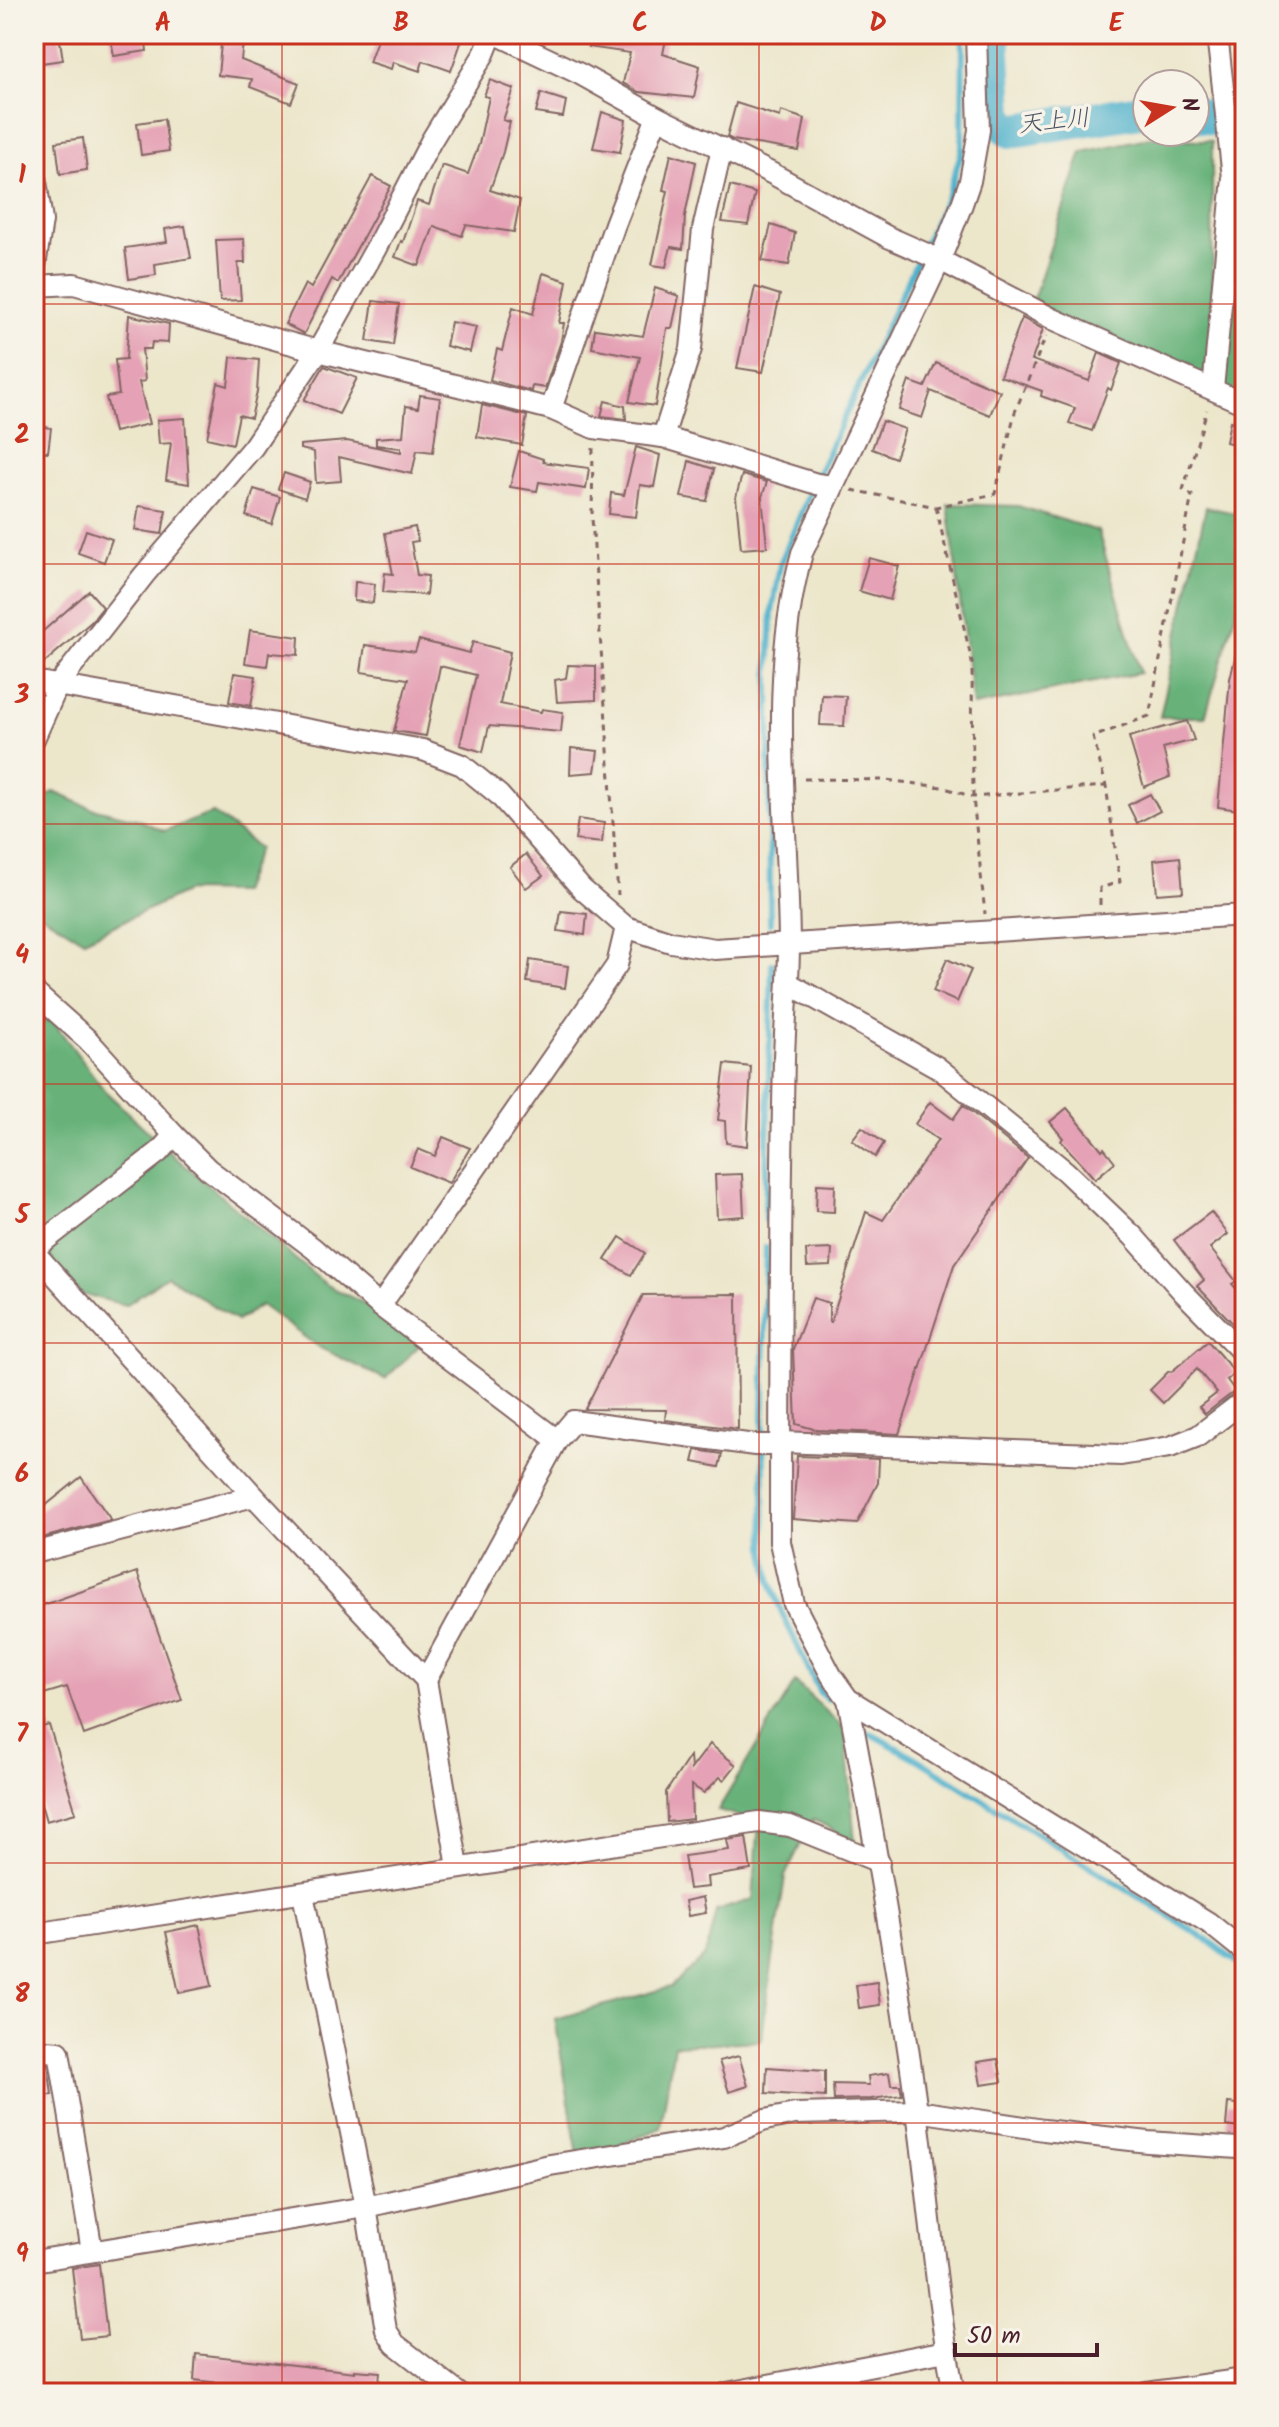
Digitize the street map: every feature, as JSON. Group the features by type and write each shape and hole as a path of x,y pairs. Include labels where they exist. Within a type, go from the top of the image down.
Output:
{"street":[{"path":"34,739 58,685 144,575 253,447 318,351 431,141 494,34 580,74 657,117 1053,319 1245,404"},
{"path":"976,34 980,106 976,156 962,204 928,255 819,483 788,619 782,778 789,944 769,1444 780,1542 794,1604 831,1675 848,1699 1209,1923 1245,1952"},
{"path":"1213,389 1233,178 1217,34"},
{"path":"551,409 615,224 657,117"},
{"path":"663,437 691,349 703,229 722,148"},
{"path":"34,168 42,221 34,273"},
{"path":"34,286 74,284 318,351 551,409 594,428 663,437 819,483"},
{"path":"34,681 423,750 462,765 499,795 582,889 626,927 671,942 715,949 1245,915"},
{"path":"380,1306 617,965 626,927"},
{"path":"788,983 949,1076 1065,1171 1133,1236 1245,1355"},
{"path":"34,992 88,1040 208,1169 313,1248 380,1306 557,1440"},
{"path":"174,1135 159,1152 34,1250 254,1496 426,1680 458,1867"},
{"path":"426,1680 557,1440 573,1421 769,1444 1121,1455 1170,1447 1198,1436 1245,1400"},
{"path":"34,1553 254,1496"},
{"path":"848,1699 879,1862 917,2111 946,2351 954,2393"},
{"path":"34,1934 759,1822 790,1826 879,1862"},
{"path":"303,1894 366,2207 386,2330 395,2344 458,2393"},
{"path":"34,2050 59,2052 92,2251"},
{"path":"34,2261 366,2207 550,2165 724,2137 765,2120 795,2114 917,2111 1044,2130 1245,2151"},
{"path":"727,2393 946,2351"},
{"path":"1147,2393 1245,2379"}],"path":[{"path":"819,483 936,507 995,494 1015,412 1053,319"},
{"path":"1100,925 1100,888 1120,882 1106,786 1093,737 1149,716 1192,495 1183,490 1213,389"},
{"path":"594,428 592,518 619,900 626,927"},
{"path":"936,507 972,662 973,797 987,932"},
{"path":"782,778 886,780 942,787 973,797 1106,786"}],"green space":[{"path":"1212,141 1213,377 1238,143 1245,147 1245,404 1031,306 1082,152 1131,142 1131,148 1211,148"},
{"path":"948,504 1018,506 1098,531 1140,673 973,706"},
{"path":"1206,507 1245,515 1245,582 1205,717 1160,717"},
{"path":"54,792 91,808 137,819 164,831 213,813 259,848 241,892 187,891 84,940 34,910 34,803"},
{"path":"34,996 105,1091 174,1156 326,1285 398,1320 419,1346 385,1379 318,1347 261,1305 237,1321 167,1276 126,1305 69,1291 34,1253"},
{"path":"795,1682 845,1729 855,1842 813,1819 785,1876 761,2041 674,2045 661,2128 579,2161 555,2019 671,1987 705,1956 716,1911 753,1899 759,1822 718,1810"}],"building":[{"path":"34,34 59,34 63,60 34,64"},
{"path":"110,34 145,34 147,51 114,56"},
{"path":"222,34 244,34 241,60 299,83 291,103 250,87 252,79 218,75"},
{"path":"379,34 425,34 438,39 440,34 464,34 451,71 423,61 420,71 393,62 391,69 369,62"},
{"path":"591,34 667,34 663,54 700,66 694,98 639,92 623,83 630,53 588,47"},
{"path":"490,80 514,89 503,120 510,122 503,152 490,190 520,200 514,232 466,225 462,236 434,226 419,266 395,257 417,201 429,205 442,165 468,174 479,144 489,97 484,96"},
{"path":"541,93 566,101 563,117 536,113"},
{"path":"736,103 780,117 781,111 805,119 799,151 727,137"},
{"path":"602,112 626,120 620,152 593,148"},
{"path":"164,119 169,151 141,155 137,123"},
{"path":"83,138 87,170 60,174 56,142"},
{"path":"671,154 696,162 685,216 683,249 671,247 666,267 652,265 668,191 663,190"},
{"path":"372,176 391,186 338,283 332,279 304,334 285,324 305,284 311,288"},
{"path":"730,186 755,193 748,225 722,222"},
{"path":"771,225 795,233 789,265 762,261"},
{"path":"185,226 191,258 155,264 156,275 129,279 125,248 167,242 165,229"},
{"path":"244,239 245,263 238,263 241,300 220,301 216,240"},
{"path":"543,273 567,281 559,323 564,323 561,341 545,388 532,386 531,391 490,380 497,349 502,351 513,307 533,314"},
{"path":"755,287 780,295 763,372 737,368"},
{"path":"655,288 679,296 672,328 667,328 655,406 629,402 640,357 592,348 595,329 643,336"},
{"path":"373,301 399,304 393,345 367,341"},
{"path":"129,315 169,324 168,343 152,342 151,349 142,349 145,381 139,382 149,424 114,432 106,397 119,395 115,360 126,359"},
{"path":"1022,318 1043,329 1032,360 1089,381 1099,353 1121,363 1092,431 1069,423 1075,408 1041,396 1042,391 1000,376"},
{"path":"451,322 476,327 470,352 446,346"},
{"path":"231,357 259,360 251,418 239,415 233,444 207,438 218,383 228,386"},
{"path":"936,363 1000,391 990,415 931,391 922,418 899,410 909,381 925,387"},
{"path":"324,366 357,378 339,414 304,400"},
{"path":"420,395 440,398 433,452 417,450 412,474 339,457 341,481 316,483 314,452 300,449 300,445 347,441 401,452 401,448 376,445 376,438 403,436 406,406 418,408"},
{"path":"605,401 625,406 626,419 601,416"},
{"path":"482,405 527,416 522,445 477,437"},
{"path":"185,418 189,484 166,480 171,443 159,444 157,420"},
{"path":"882,421 905,429 895,458 872,449"},
{"path":"1230,421 1245,426 1245,447 1226,442"},
{"path":"34,425 51,428 48,452 34,450"},
{"path":"636,447 660,455 654,487 640,485 636,517 609,514 611,493 624,495"},
{"path":"519,451 543,459 543,462 589,468 586,489 539,482 537,491 510,487"},
{"path":"689,461 714,469 707,501 681,497"},
{"path":"284,473 310,482 305,498 278,489"},
{"path":"742,475 767,482 762,497 767,547 741,549 736,497"},
{"path":"254,489 280,497 272,524 246,516"},
{"path":"139,506 166,510 162,534 135,530"},
{"path":"415,527 418,541 411,542 417,575 428,576 426,595 383,592 385,573 393,574 385,533"},
{"path":"86,530 112,539 104,562 78,553"},
{"path":"869,558 899,566 890,600 859,591"},
{"path":"355,582 375,584 373,603 354,601"},
{"path":"89,591 103,607 91,622 44,663 34,652 34,639"},
{"path":"250,630 299,637 298,655 269,653 267,666 245,663"},
{"path":"419,640 469,653 473,642 510,652 500,704 541,712 542,709 563,712 561,732 489,726 483,752 460,745 476,675 440,666 426,736 394,731 408,679 361,672 365,645 415,652"},
{"path":"1239,642 1245,643 1245,811 1218,807 1230,679"},
{"path":"568,665 596,666 596,700 557,702 555,680 566,678"},
{"path":"234,673 256,676 251,706 229,702"},
{"path":"822,695 846,696 844,726 820,725"},
{"path":"1187,721 1194,740 1163,748 1170,777 1144,787 1129,737"},
{"path":"571,748 598,751 595,772 570,774"},
{"path":"1150,794 1160,811 1137,823 1128,805"},
{"path":"578,819 604,823 602,843 575,840"},
{"path":"526,854 543,876 526,888 510,867"},
{"path":"1180,857 1183,892 1157,894 1154,860"},
{"path":"561,911 587,914 585,935 558,931"},
{"path":"947,959 971,970 957,1002 933,991"},
{"path":"530,960 568,966 565,988 527,982"},
{"path":"725,1064 751,1067 747,1146 726,1143 725,1121 718,1120"},
{"path":"930,1102 953,1119 963,1105 1028,1158 954,1265 899,1434 817,1430 796,1424 793,1349 813,1298 829,1303 831,1322 866,1212 883,1220 938,1140 915,1124"},
{"path":"1067,1108 1115,1162 1095,1179 1061,1141 1063,1138 1050,1122"},
{"path":"862,1127 884,1143 875,1157 852,1140"},
{"path":"443,1137 470,1148 449,1183 410,1167 418,1149 435,1156"},
{"path":"742,1174 744,1216 717,1218 715,1175"},
{"path":"817,1184 835,1185 834,1212 816,1211"},
{"path":"1211,1212 1228,1234 1210,1248 1236,1281 1232,1284 1245,1299 1245,1336 1197,1286 1204,1280 1174,1240"},
{"path":"620,1237 645,1253 631,1275 605,1260"},
{"path":"832,1249 831,1266 807,1267 806,1250"},
{"path":"737,1294 738,1429 665,1420 666,1410 585,1409 643,1295"},
{"path":"1208,1341 1235,1373 1227,1380 1235,1391 1205,1414 1199,1407 1217,1393 1197,1369 1163,1403 1150,1390"},
{"path":"696,1450 722,1454 719,1467 693,1462"},
{"path":"797,1456 879,1459 878,1483 857,1524 793,1519"},
{"path":"81,1477 111,1520 42,1538 34,1523 34,1515"},
{"path":"137,1572 182,1700 84,1735 67,1687 34,1697 34,1608"},
{"path":"49,1725 76,1813 46,1821 34,1780 34,1729"},
{"path":"710,1744 736,1765 724,1780 720,1777 704,1793 691,1785 692,1819 667,1822 666,1792 690,1756 691,1769"},
{"path":"746,1837 751,1870 707,1877 708,1887 689,1889 684,1856 729,1850 727,1840"},
{"path":"703,1897 706,1913 688,1916 685,1901"},
{"path":"199,1925 212,1986 179,1993 166,1932"},
{"path":"877,1982 880,2005 859,2008 856,1985"},
{"path":"739,2056 748,2086 729,2092 719,2061"},
{"path":"998,2059 1002,2082 981,2085 977,2062"},
{"path":"34,2063 48,2064 52,2095 34,2096"},
{"path":"767,2067 825,2071 825,2097 766,2093"},
{"path":"889,2073 891,2085 900,2085 902,2095 834,2100 833,2084 869,2085 868,2076"},
{"path":"1228,2103 1245,2105 1245,2129 1226,2126"},
{"path":"99,2264 107,2336 80,2339 72,2268"},
{"path":"196,2354 355,2372 380,2372 378,2393 305,2393 194,2380"}],"waterway":[{"path":"770,924 769,670 772,612 780,565 811,489 949,192 962,150 963,34"},
{"name":"天上川","path":"993,34 997,113 1011,131 1131,112"},
{"name":"天上川","path":"1211,118 1224,121 1245,133"},
{"path":"765,1220 772,964"},
{"path":"766,1247 765,1551 781,1611 820,1693 827,1699"},
{"path":"869,1733 917,1759 1206,1939 1245,1969"}]}
